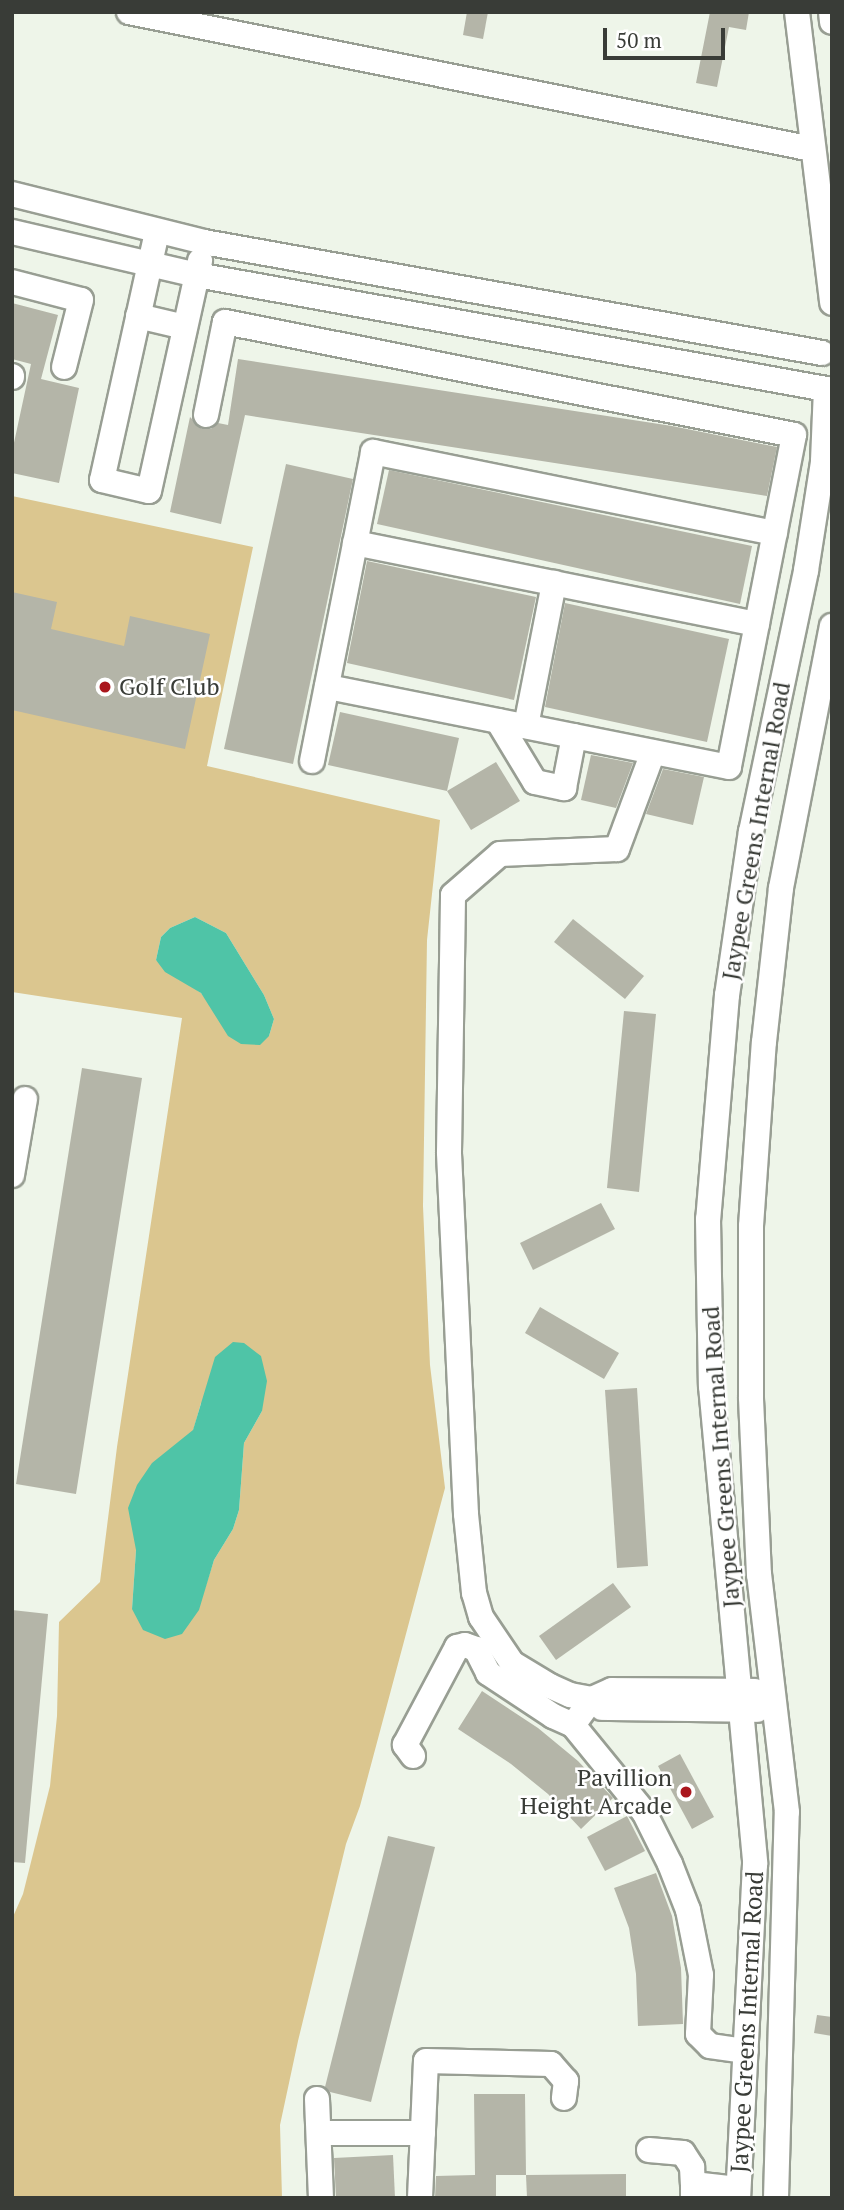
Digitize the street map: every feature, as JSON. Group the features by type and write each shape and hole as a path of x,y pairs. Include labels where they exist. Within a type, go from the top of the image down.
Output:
{"street":[{"path":"129,12 812,149"},
{"path":"797,12 832,303"},
{"path":"831,12 832,22"},
{"path":"12,194 204,242 827,349"},
{"path":"12,232 150,266 829,391"},
{"path":"157,232 102,481 149,491 204,242"},
{"path":"12,282 81,300 64,367"},
{"path":"138,316 185,327"},
{"path":"206,415 225,322 794,435 729,767 327,687"},
{"name":"Jaypee Greens Internal Road","path":"738,2193 755,1864 711,1385 708,1219 729,981 751,831 806,571 824,462 829,391 818,372 827,349"},
{"path":"312,761 373,452 775,533"},
{"path":"355,543 757,624"},
{"path":"526,726 554,583"},
{"name":"Jaypee Greens Internal Road","path":"776,2198 788,1812 758,1547 751,1397 751,1226 764,1042 781,888 832,626"},
{"path":"498,721 535,782 564,788 575,736"},
{"path":"593,1699 569,1695 512,1663 502,1652 481,1617 474,1593 465,1500 449,1178 453,895 500,854 617,849 653,752"},
{"path":"12,1175 25,1099"},
{"path":"413,1756 405,1745 457,1647 465,1645 476,1649 488,1673 553,1716 575,1727 644,1812 670,1864 688,1910 701,1975 698,2034 710,2046 746,2051"},
{"path":"575,1727 593,1699 612,1690 774,1701"},
{"path":"575,1727 602,1707 612,1705 741,1700"},
{"path":"420,2198 426,2061 551,2064 566,2081 564,2098"},
{"path":"317,2099 321,2198"},
{"path":"318,2133 423,2133"},
{"path":"649,2150 683,2153 692,2167 693,2191 738,2193"}],"shaded area":[{"path":"12,496 253,547 207,766 440,820 427,940 423,1206 430,1365 445,1488 360,1806 346,1844 298,2041 280,2125 282,2198 12,2198 12,1919 23,1894 50,1786 57,1716 59,1622 100,1582 117,1447 182,1018 12,992","holes":["195,917 226,933 264,995 274,1019 269,1036 211,1006 201,993 156,960 161,937 170,928","201,1403 262,1411 244,1443 239,1510 233,1529 214,1560 198,1610 132,1609 136,1550 179,1443 193,1431"]},
{"path":"195,917 226,933 264,995 274,1019 269,1036 260,1045 241,1044 228,1036 201,993 165,972 156,960 161,937 170,928"},
{"path":"233,1342 244,1343 261,1356 267,1381 262,1411 244,1443 239,1510 233,1529 214,1560 199,1610 182,1634 165,1639 143,1630 132,1609 136,1550 128,1508 137,1485 152,1463 193,1430 215,1357"}],"building":[{"path":"467,12 488,12 483,39 463,35"},
{"path":"710,12 749,12 746,30 729,27 717,87 696,83"},
{"path":"12,303 58,315 41,379 79,388 59,483 12,473 12,452 31,364 12,359"},
{"path":"238,359 672,426 777,447 767,496 245,415 221,524 170,512 190,417 202,429 211,429 218,423 228,425"},
{"path":"286,464 353,479 293,764 224,749"},
{"path":"389,470 752,546 740,604 377,524"},
{"path":"367,561 536,597 514,700 347,663"},
{"name":"Golf Club","path":"12,592 57,602 51,629 124,646 130,616 210,634 185,749 12,710"},
{"path":"565,603 729,639 707,742 545,707"},
{"path":"340,712 459,738 447,791 328,765"},
{"path":"591,755 633,763 616,808 581,800"},
{"path":"496,762 520,801 471,830 447,791"},
{"path":"663,769 704,777 693,825 646,814"},
{"path":"573,919 644,976 625,999 554,942"},
{"path":"624,1011 656,1014 639,1192 607,1188"},
{"path":"82,1068 142,1078 76,1494 16,1484"},
{"path":"601,1203 615,1229 533,1270 520,1243"},
{"path":"540,1307 619,1353 604,1379 525,1333"},
{"path":"637,1388 648,1566 617,1568 605,1390"},
{"path":"613,1583 631,1607 556,1660 539,1636"},
{"path":"12,1610 48,1614 25,1863 12,1862"},
{"path":"482,1691 538,1728 578,1761 613,1798 581,1829 548,1794 511,1764 458,1729"},
{"name":"Pavillion Height Arcade","path":"680,1754 714,1817 692,1829 658,1766"},
{"path":"627,1816 645,1851 605,1871 587,1837"},
{"path":"388,1836 435,1847 371,2102 330,2092 325,2087"},
{"path":"656,1873 672,1916 681,1968 683,2024 638,2026 636,1974 629,1928 614,1888"},
{"path":"817,2015 832,2017 832,2036 814,2033"},
{"path":"474,2094 525,2094 526,2175 496,2175 496,2198 435,2198 436,2176 475,2175"},
{"path":"393,2155 395,2198 336,2198 334,2158"},
{"path":"626,2174 626,2198 527,2198 526,2175"}],"place":[{"name":"Golf Club","path":"105,687"},
{"name":"Pavillion Height Arcade","path":"686,1792"}]}
